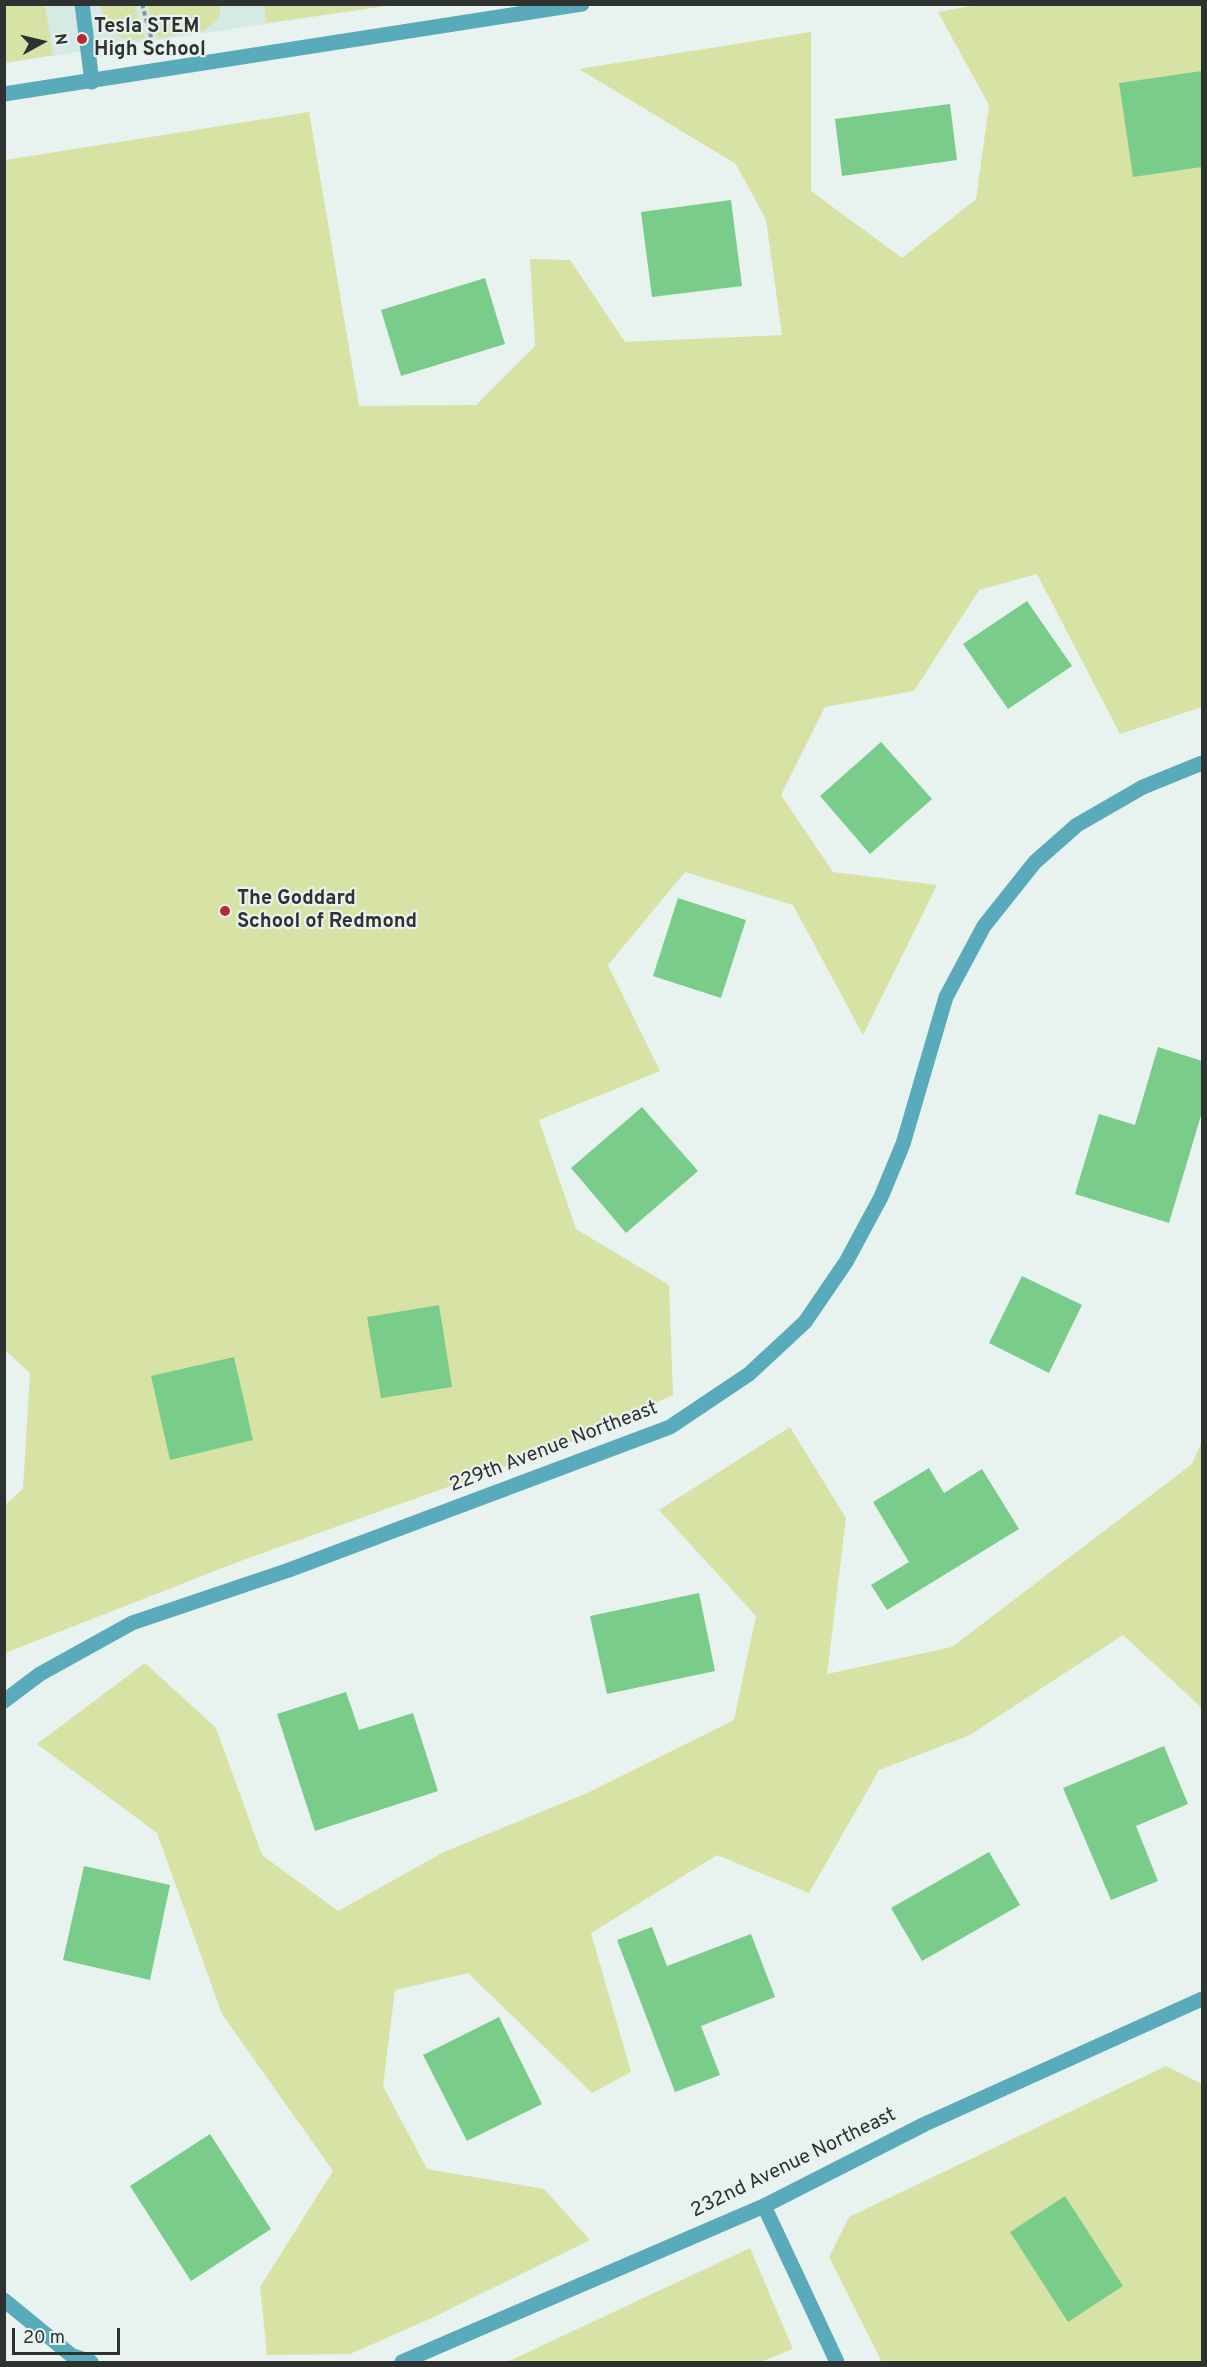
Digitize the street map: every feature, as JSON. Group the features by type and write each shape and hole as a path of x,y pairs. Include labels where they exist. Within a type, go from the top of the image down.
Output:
{"street":[{"path":"81,4 92,82"},
{"path":"4,94 582,4"},
{"name":"229th Avenue Northeast","path":"4,1701 40,1674 132,1623 289,1570 670,1427 749,1374 805,1322 846,1262 882,1197 903,1144 946,998 984,926 1035,862 1077,825 1143,787 1203,764"},
{"name":"232nd Avenue Northeast","path":"402,2362 764,2206 925,2124 1203,1999"},
{"path":"764,2206 837,2362"},
{"path":"4,2300 71,2355 91,2362"}],"path":[{"path":"142,4 154,47"}],"shaded area":[{"name":"Tesla STEM High School","path":"5,5 393,5 5,63"}],"green space":[{"path":"5,4 45,5 53,55 5,63"},
{"path":"147,4 221,5 219,17 204,31 157,38"},
{"path":"264,4 393,4 393,5 266,23"},
{"path":"983,4 1202,5 1202,707 1120,734 1037,574 979,590 914,691 825,707 781,795 833,872 937,885 863,1035 793,905 685,872 608,965 660,1071 539,1120 576,1229 669,1285 673,1395 560,1447 243,1560 5,1653 5,1505 23,1489 30,1373 5,1350 5,160 309,112 359,406 476,405 535,346 530,259 570,260 625,342 782,335 766,220 736,164 579,69 811,32 811,191 902,258 976,199 989,105 938,12"},
{"path":"100,5 134,5 145,38 128,41 117,35 105,22"},
{"path":"790,1427 846,1518 827,1674 952,1647 1192,1464 1202,1441 1202,1708 1123,1635 970,1735 879,1770 809,1893 717,1855 591,1933 631,2072 592,2093 468,1973 395,1990 383,2086 427,2169 544,2189 590,2240 434,2317 350,2354 267,2355 260,2287 333,2171 222,2014 157,1833 37,1744 145,1663 216,1728 262,1855 338,1911 444,1852 587,1793 734,1720 756,1616 659,1510"},
{"path":"1166,2066 1202,2084 1202,2362 882,2362 829,2257 849,2217"},
{"path":"750,2248 793,2349 761,2362 507,2362"}],"building":[{"path":"1202,71 1202,167 1133,177 1119,83"},
{"path":"950,104 957,160 842,176 835,119"},
{"path":"731,200 742,286 652,297 641,212"},
{"path":"485,278 505,344 401,376 381,310"},
{"path":"1027,601 1072,666 1008,709 963,644"},
{"path":"881,742 932,799 870,854 820,796"},
{"path":"678,898 746,920 721,998 653,976"},
{"path":"1158,1047 1202,1061 1202,1112 1169,1223 1075,1194 1099,1114 1135,1125"},
{"path":"642,1107 698,1171 626,1233 571,1168"},
{"path":"1022,1276 1082,1305 1049,1373 989,1343"},
{"path":"439,1305 452,1387 381,1398 367,1317"},
{"path":"234,1357 253,1440 170,1460 151,1376"},
{"path":"929,1468 944,1493 982,1469 1019,1529 887,1610 871,1585 909,1562 873,1502"},
{"path":"699,1593 715,1671 607,1694 590,1616"},
{"path":"346,1692 359,1730 413,1713 438,1791 315,1831 277,1714"},
{"path":"1164,1746 1188,1804 1136,1826 1158,1881 1111,1900 1063,1788"},
{"path":"989,1852 1020,1905 922,1961 891,1908"},
{"path":"84,1866 170,1885 150,1980 63,1960"},
{"path":"652,1927 667,1966 751,1934 775,1997 701,2026 720,2075 675,2092 617,1940"},
{"path":"499,2017 542,2104 467,2141 423,2055"},
{"path":"210,2134 271,2229 191,2281 130,2186"},
{"path":"1065,2196 1123,2286 1068,2322 1010,2232"}],"place":[{"name":"Tesla STEM High School","path":"82,39"},
{"name":"The Goddard School of Redmond","path":"225,911"}]}
